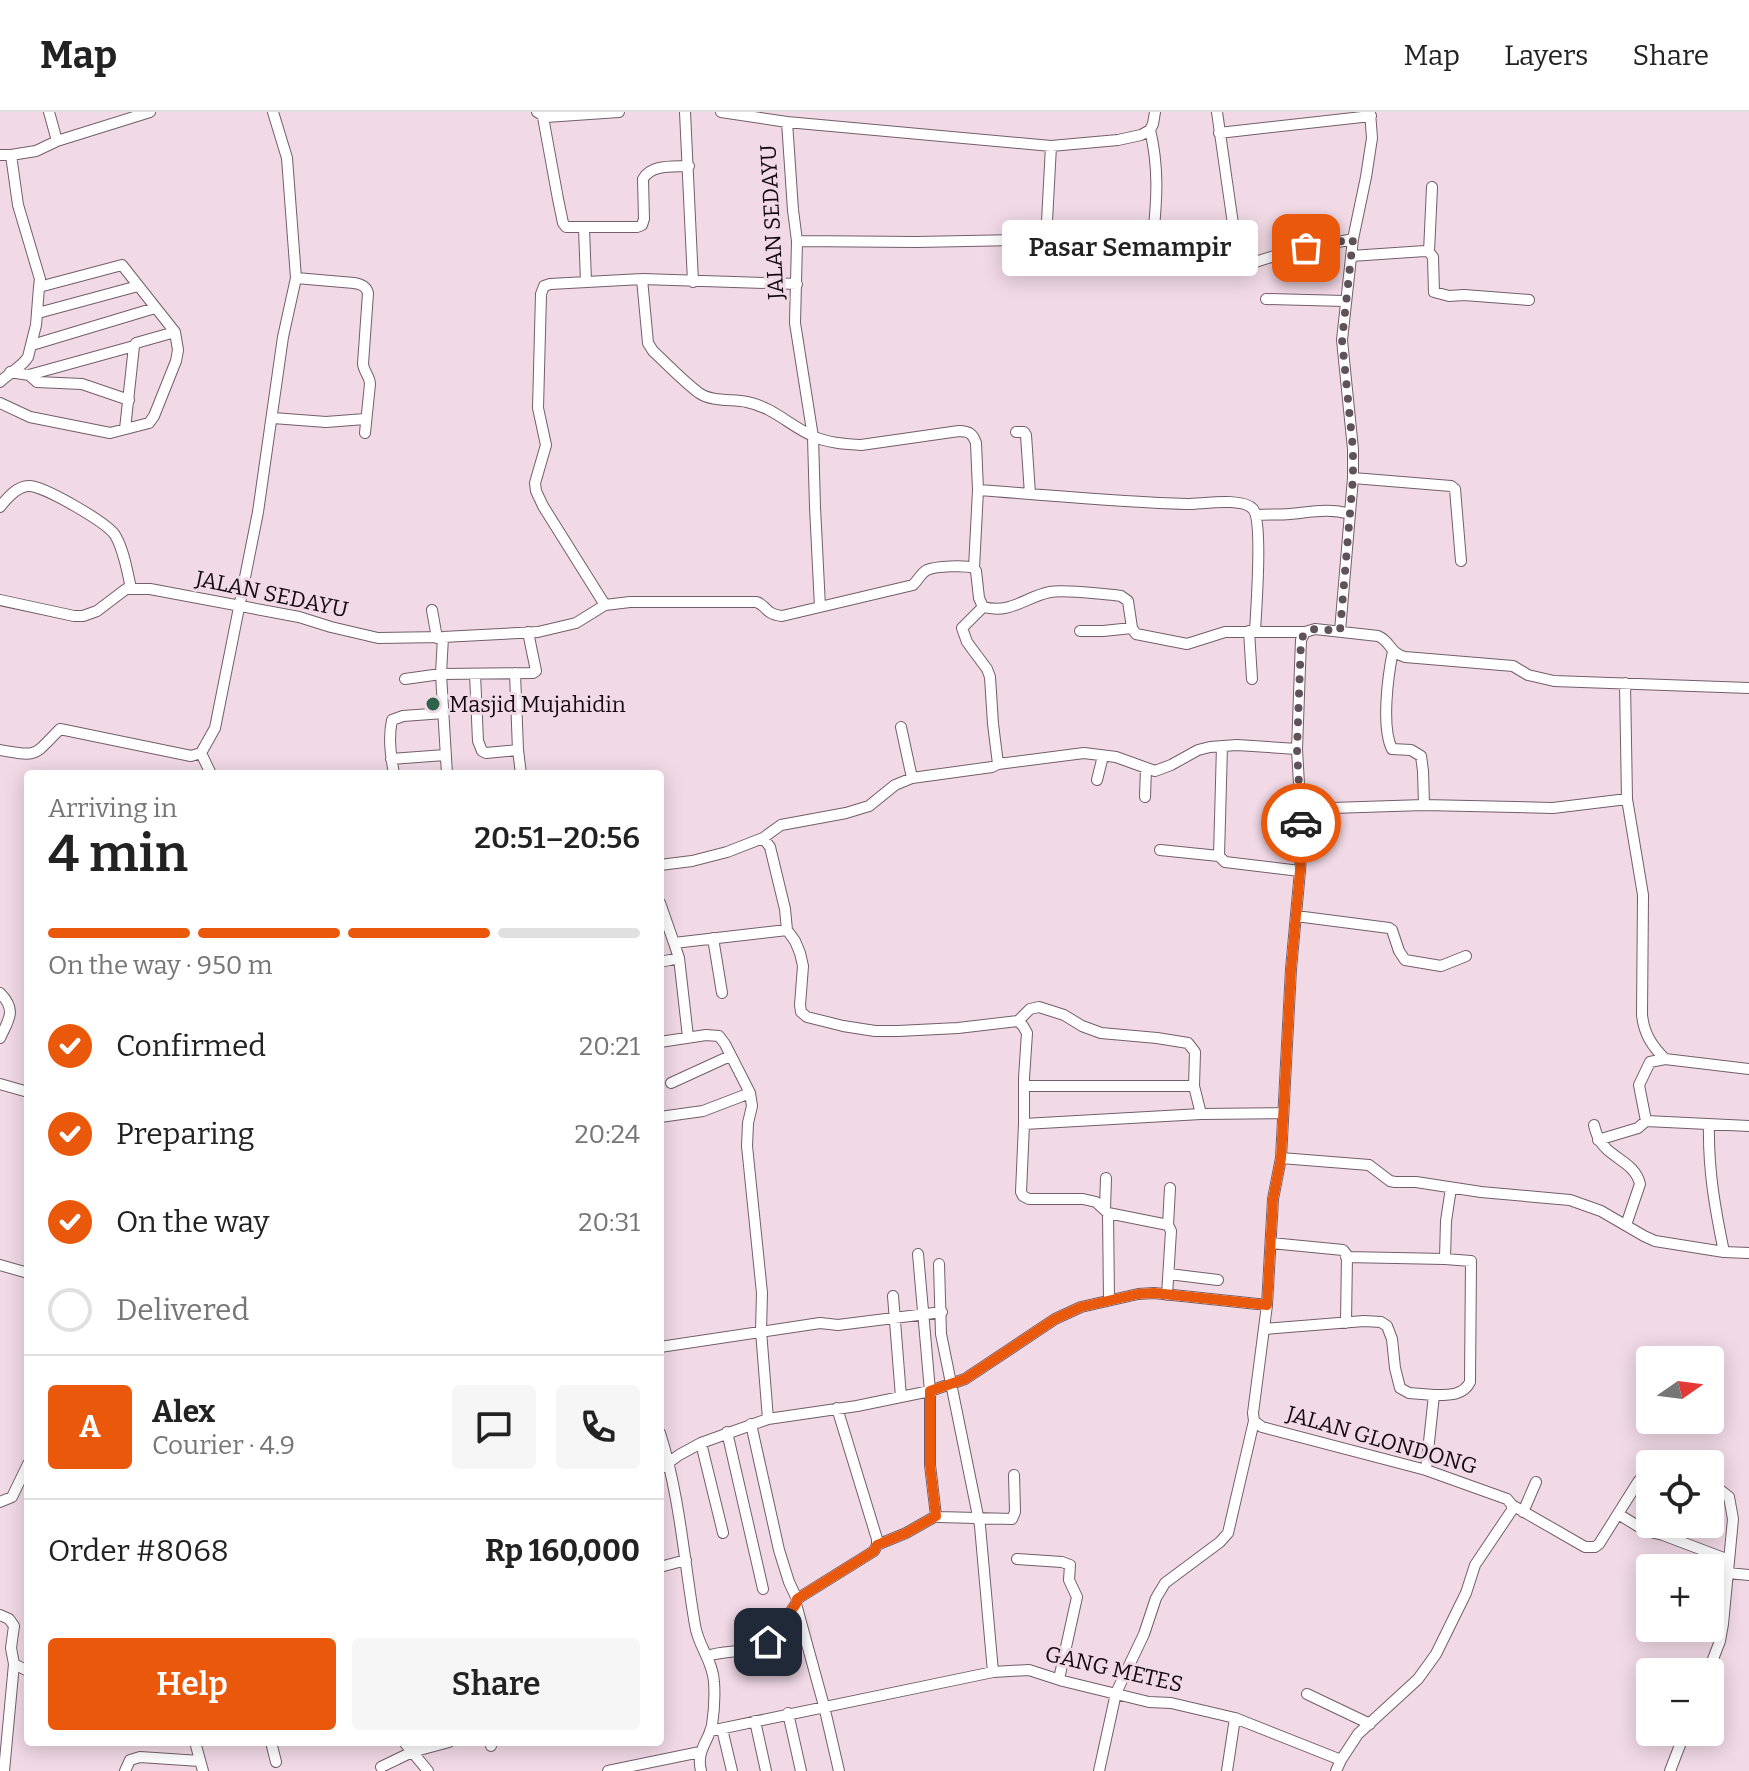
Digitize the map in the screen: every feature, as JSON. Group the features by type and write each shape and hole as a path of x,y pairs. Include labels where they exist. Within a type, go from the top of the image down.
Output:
{"street":[{"path":"49,112 57,141"},
{"path":"0,382 27,361 38,313 40,279 5,155 36,151 57,141 150,112"},
{"path":"619,112 540,114 563,223 569,228 642,225 645,174 654,169 689,166"},
{"path":"685,112 693,282"},
{"path":"721,112 787,122"},
{"path":"1153,237 1158,196 1150,130 1155,112"},
{"path":"1217,112 1234,231 1247,261 1353,239"},
{"path":"1219,133 1370,114 1372,138 1353,239 1342,340 1353,478 1340,631"},
{"path":"0,750 30,755 41,749 60,729 191,756 201,753 215,728 258,512 283,337 296,278 287,158 274,116"},
{"name":"JALAN SEDAYU","path":"820,607 813,437 795,323 797,241 787,122 1051,146 1118,140 1150,130"},
{"path":"1046,240 1051,146"},
{"path":"1432,187 1429,252 1433,257 1434,292 1449,296 1529,300"},
{"path":"584,228 586,282"},
{"path":"797,241 1046,240 1234,231"},
{"path":"1351,256 1429,252"},
{"path":"0,403 30,417 110,433 153,420 176,361 175,332 125,267 120,265 39,287"},
{"path":"296,278 354,283 367,289 363,367 370,384 365,433"},
{"path":"642,279 647,336 653,351 701,394 751,403 778,414 813,437 845,444 861,445 959,431 971,433 976,443 978,490 974,568 983,607"},
{"path":"605,605 536,491 535,483 546,445 538,408 542,289 550,284 642,279 797,284"},
{"path":"38,313 138,286"},
{"path":"1266,299 1345,301"},
{"path":"32,345 155,308"},
{"path":"10,372 29,375 175,332"},
{"path":"125,429 134,346"},
{"path":"29,375 37,382 82,384 129,400"},
{"path":"273,418 326,422 365,419"},
{"path":"1016,432 1023,431 1026,435 1030,494"},
{"path":"1353,478 1451,486 1455,489 1461,561"},
{"path":"0,507 17,489 27,485 82,510 113,532 131,588 121,591 97,611 83,616 0,600"},
{"path":"978,490 1094,500 1189,504 1239,502 1252,509 1256,515 1258,536 1252,679"},
{"path":"1256,515 1324,510 1350,514"},
{"name":"JALAN SEDAYU","path":"131,588 299,617 378,638 440,638 528,632 576,623 605,605 630,602 756,602 770,613 782,616 913,585 928,569 974,568"},
{"path":"983,607 1011,608 1052,592 1114,595 1128,601 1132,628 1136,634 1183,644 1221,633 1305,632 1315,629 1378,636 1387,641 1396,654 1405,657 1513,666 1528,675 1554,681 1749,688"},
{"path":"983,607 962,628 967,642 990,677 998,764"},
{"path":"432,610 440,638 447,770"},
{"path":"1080,631 1132,628"},
{"path":"405,679 441,674 533,673 536,671 528,632"},
{"name":"JALAN GLONDONG","path":"1305,632 1301,649 1297,749 1301,809 1300,871 1291,969 1281,1158 1273,1199 1267,1305 1254,1421 1262,1427 1426,1470 1507,1499 1523,1512 1590,1548 1599,1544 1618,1514"},
{"path":"1393,651 1387,695 1389,742 1392,749 1411,750 1421,756 1424,805"},
{"path":"515,673 520,770"},
{"path":"475,674 479,748 486,753 518,750"},
{"path":"1625,683 1627,799 1643,895 1643,1027 1665,1059"},
{"path":"393,770 392,720 403,716 444,713"},
{"path":"901,727 912,778"},
{"path":"1219,856 1222,746"},
{"path":"664,864 715,855 763,838 781,825 869,806 895,785 912,778 1084,753 1116,757 1155,771 1210,747 1297,749"},
{"path":"201,753 209,770"},
{"path":"391,759 445,755"},
{"path":"1097,780 1103,756"},
{"path":"1145,797 1146,768"},
{"path":"1301,809 1424,805 1553,808 1627,799"},
{"path":"763,838 770,847 787,930 800,953 803,966 800,1005 801,1012 807,1017 875,1031 932,1029 1018,1021 1030,1009 1039,1007 1101,1033 1188,1043 1195,1052 1194,1086 1201,1114"},
{"path":"1160,850 1219,856 1225,862 1300,871"},
{"path":"664,914 679,958 688,1037"},
{"path":"1296,916 1389,928 1402,957 1410,961 1441,966 1466,956"},
{"path":"674,943 787,930"},
{"path":"713,938 722,993"},
{"path":"664,961 679,958"},
{"path":"0,993 9,1002 11,1010 0,1038"},
{"path":"1018,1021 1027,1033 1023,1196 1029,1199 1083,1199 1096,1202 1106,1211 1168,1225"},
{"path":"664,1041 719,1036 750,1093 752,1106 747,1146 762,1293 761,1331 768,1419"},
{"path":"671,1083 730,1056"},
{"path":"1646,1121 1639,1083 1650,1062 1665,1059 1749,1069"},
{"path":"0,1084 24,1091"},
{"path":"1024,1086 1194,1086"},
{"path":"664,1116 703,1111 750,1093"},
{"path":"1024,1124 1201,1114 1283,1113"},
{"path":"1598,1140 1638,1128 1646,1121 1749,1126"},
{"path":"1594,1125 1598,1140 1631,1167 1639,1178 1640,1184 1626,1225"},
{"path":"1709,1125 1711,1188 1724,1252"},
{"path":"1281,1158 1369,1165 1395,1182 1570,1200 1601,1211 1644,1236 1667,1244 1749,1253"},
{"path":"1106,1178 1109,1300"},
{"path":"1167,1295 1170,1188"},
{"path":"1445,1259 1451,1188"},
{"path":"1271,1243 1343,1250 1346,1257 1346,1323"},
{"path":"918,1254 930,1391 930,1465 936,1516"},
{"path":"1264,1329 1381,1322 1387,1326 1392,1339 1400,1388 1409,1393 1434,1395 1459,1392 1467,1387 1470,1382 1471,1261 1346,1257"},
{"path":"939,1264 941,1334 978,1519 993,1672"},
{"path":"0,1265 24,1272"},
{"path":"1169,1274 1218,1280"},
{"path":"1202,1298 1204,1279"},
{"path":"701,1771 700,1752 710,1731 715,1690 712,1666 695,1628 681,1525 664,1465 701,1443 768,1419 857,1406 952,1385 1055,1319 1081,1307 1138,1294 1267,1305"},
{"path":"893,1296 901,1397"},
{"path":"664,1346 820,1323 838,1325 942,1312"},
{"path":"1426,1470 1434,1395"},
{"path":"707,1656 760,1647 768,1642 797,1602 874,1551 877,1539 837,1408"},
{"path":"1099,1771 1116,1693 1144,1634 1156,1598 1165,1583 1228,1533 1254,1421"},
{"path":"751,1424 784,1566 797,1602 839,1771"},
{"path":"727,1432 763,1589"},
{"path":"701,1443 723,1533"},
{"path":"0,1502 12,1497 24,1473"},
{"path":"877,1545 936,1516 1014,1518 1014,1475"},
{"path":"1523,1512 1536,1482"},
{"path":"1636,1485 1618,1514 1646,1531 1729,1560"},
{"path":"1713,1658 1723,1624 1733,1519 1729,1497 1724,1493"},
{"path":"1338,1766 1358,1734 1418,1679 1436,1654 1466,1593 1475,1565 1510,1515 1512,1505"},
{"path":"1017,1559 1070,1565 1069,1580 1077,1597 1059,1679"},
{"path":"664,1566 686,1560"},
{"path":"1728,1573 1749,1575"},
{"path":"0,1615 9,1619 14,1626 11,1648 14,1664 4,1771"},
{"path":"14,1664 24,1669"},
{"name":"GANG METES","path":"710,1731 993,1672 1029,1670 1149,1702 1171,1703 1235,1718 1338,1766"},
{"path":"1307,1694 1370,1724"},
{"path":"788,1713 801,1771"},
{"path":"1227,1771 1235,1718"},
{"path":"755,1721 766,1771"},
{"path":"722,1729 732,1771"},
{"path":"125,1771 130,1760 140,1757 202,1766 196,1746"},
{"path":"272,1746 276,1762"},
{"path":"407,1746 423,1769"},
{"path":"381,1767 412,1752 434,1746"},
{"path":"1670,1771 1680,1746"},
{"path":"608,1771 700,1752"}],"way so far":[{"path":"1301,823 1297,749 1301,640 1310,630 1340,631 1353,478 1342,340 1353,239 1306,248"}],"place":[{"name":"Pasar Semampir","path":"1306,248"},
{"name":"Masjid Mujahidin","path":"433,704"}],"route":[{"path":"768,1642 779,1630 797,1599 874,1551 877,1545 936,1516 930,1465 930,1391 965,1379 1055,1319 1081,1307 1154,1293 1267,1305 1273,1199 1281,1158 1301,823"}]}
